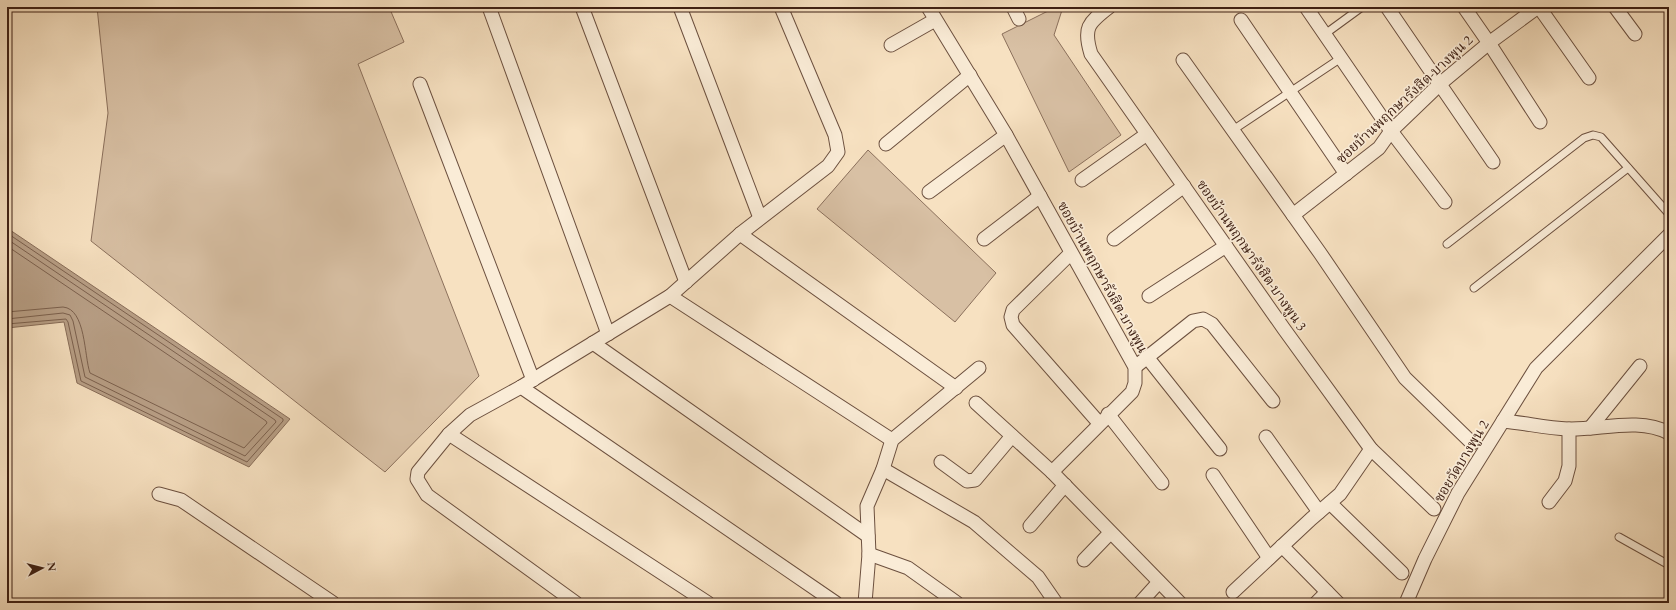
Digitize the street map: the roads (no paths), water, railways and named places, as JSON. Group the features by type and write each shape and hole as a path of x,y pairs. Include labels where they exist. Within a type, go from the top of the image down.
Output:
{"street":[{"path":"489,7 608,334"},
{"path":"582,7 686,282"},
{"path":"680,7 760,218"},
{"path":"576,603 427,495 420,487 417,479 418,472 448,434 470,415 521,388 670,296 740,234 828,166 838,152 835,135 781,7"},
{"name":"ซอยบ้านพฤกษารังสิต-บางพูน","path":"928,7 1006,135 1135,367 1135,383 1132,392 1108,414 1052,472"},
{"path":"1013,7 1019,19"},
{"name":"ซอยบ้านพฤกษารังสิต-บางพูน 3","path":"1109,7 1089,25 1086,39 1092,54 1226,246 1371,449 1434,509"},
{"path":"1306,7 1391,132 1445,202"},
{"path":"1387,7 1441,83 1494,162"},
{"path":"1464,7 1540,122"},
{"path":"1539,7 1589,78"},
{"name":"ซอยบ้านพฤกษารังสิต-บางพูน 2","path":"1293,215 1379,148 1391,132 1441,83 1489,43 1539,7"},
{"path":"1615,7 1635,34"},
{"path":"891,44 935,20"},
{"path":"1241,20 1346,174"},
{"path":"1183,60 1293,215 1405,378 1472,443"},
{"path":"886,144 970,76"},
{"path":"420,84 533,380"},
{"path":"1082,180 1147,134"},
{"path":"929,192 1006,135"},
{"path":"1114,239 1184,186"},
{"path":"984,239 1040,196"},
{"path":"740,234 956,388"},
{"path":"1503,421 1536,368 1669,235"},
{"path":"1149,296 1226,246"},
{"path":"1071,253 1013,310 1011,317 1013,325 1099,423"},
{"path":"670,296 892,440"},
{"path":"1135,367 1193,321 1203,319 1212,324 1273,401"},
{"path":"593,343 868,536"},
{"path":"1147,357 1220,449"},
{"path":"1590,428 1640,366"},
{"path":"865,603 869,554 868,506 883,469 892,440 979,368"},
{"path":"521,388 836,603"},
{"path":"976,403 1052,472 1180,603"},
{"path":"1108,414 1162,483"},
{"name":"ซอยวัดบางพูน 2","path":"1406,603 1458,493 1503,421 1568,436 1590,428 1628,425 1660,428 1669,433"},
{"path":"448,434 708,603"},
{"path":"941,462 967,481 971,482 1012,436"},
{"path":"1549,502 1565,481 1569,466 1568,436"},
{"path":"1266,437 1319,512"},
{"path":"1233,592 1340,494 1371,449"},
{"path":"883,469 974,522 1038,577 1056,603"},
{"path":"1213,475 1269,558"},
{"path":"1030,526 1065,485"},
{"path":"159,494 181,500 333,603"},
{"path":"1330,503 1402,573"},
{"path":"1084,560 1110,533"},
{"path":"1282,546 1338,603"},
{"path":"869,554 908,568 957,603"},
{"path":"1140,603 1159,582"},
{"path":"1316,603 1327,592"}],"lane":[{"path":"1325,34 1362,7"},
{"path":"1233,130 1341,58"},
{"path":"1447,244 1584,138 1593,135 1601,137 1669,214"},
{"path":"1474,288 1628,168"},
{"path":"1619,536 1669,565"}],"water":[{"path":"7,228 290,419 249,467 77,383 64,322 7,328"}]}
